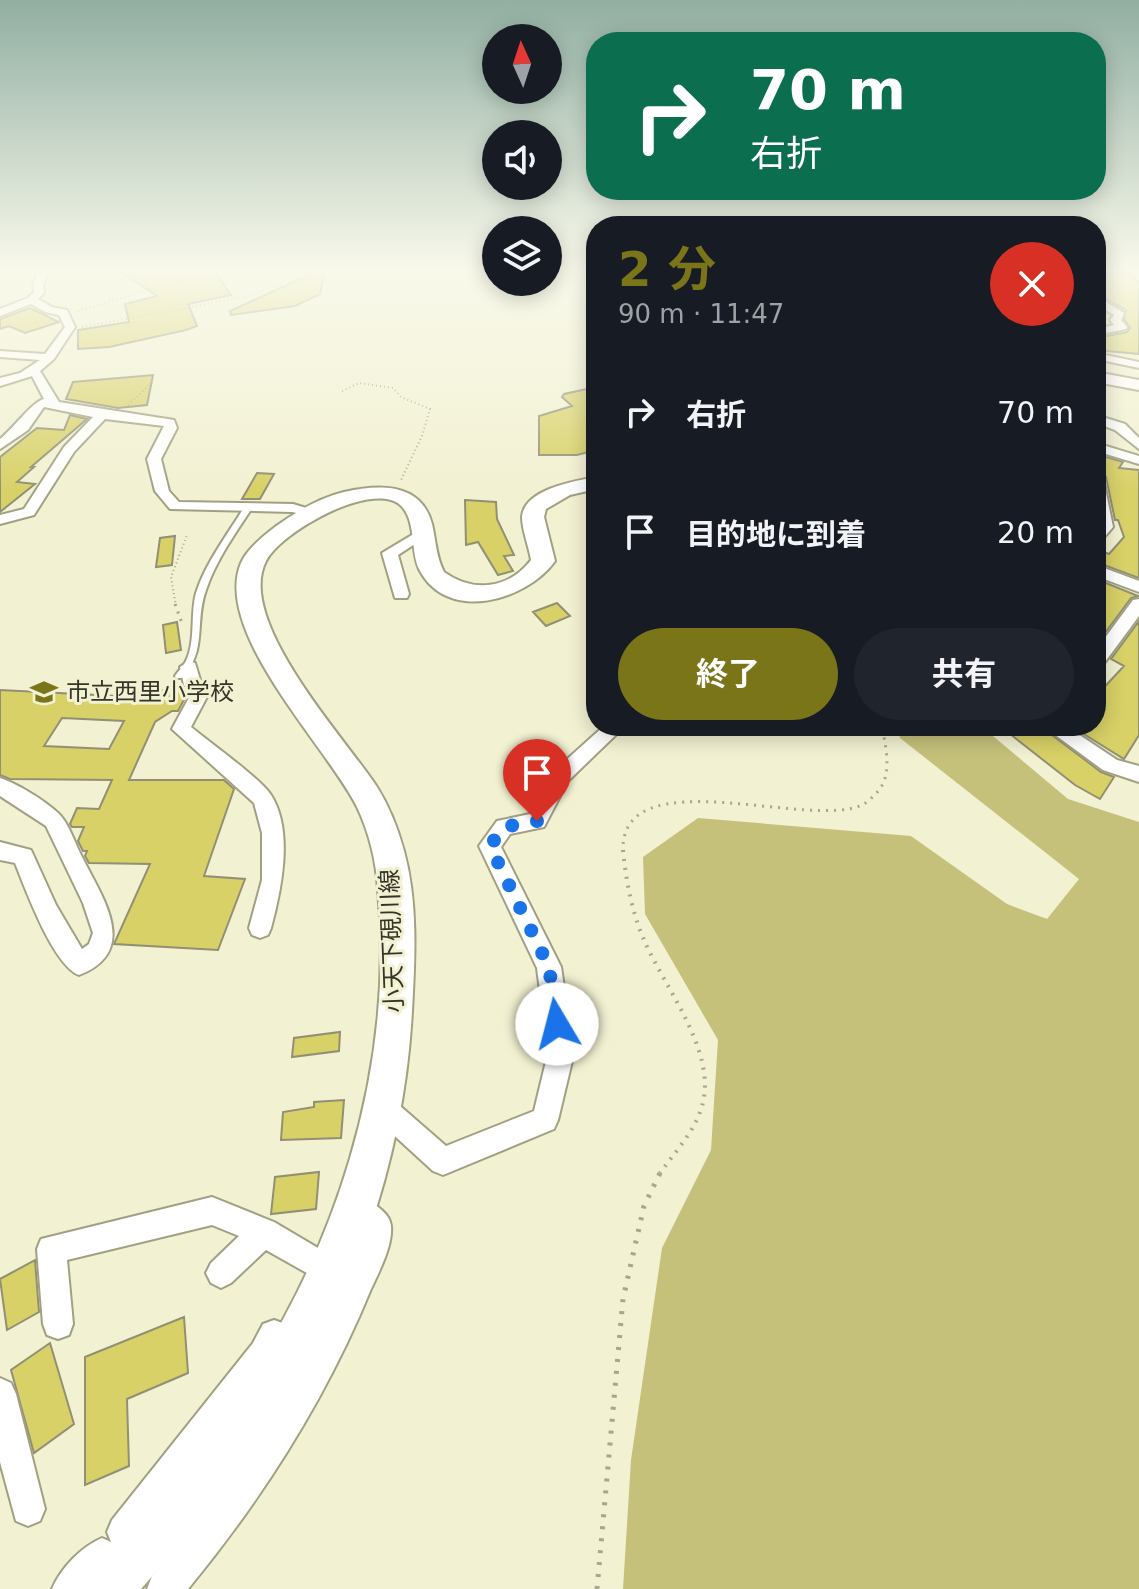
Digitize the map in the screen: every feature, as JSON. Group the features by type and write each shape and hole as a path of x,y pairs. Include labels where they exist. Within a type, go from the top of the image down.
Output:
{"main road":[{"path":"1106,379 1139,385"},
{"path":"394,494 405,498 414,508 431,569 437,579 452,588 478,593 499,592 536,574 543,561 533,517 536,506 563,490 586,485"},
{"name":"小天下硯川線","path":"105,1589 209,1471 276,1375 317,1304 323,1267 356,1209 383,1108 395,1034 397,940 395,883 384,835 367,795 318,731 273,660 248,593 252,563 266,547 311,514 345,496 370,492 394,494"}],"street":[{"path":"0,382 35,372 59,343"},
{"path":"0,354 48,358"},
{"path":"1106,358 1139,365"},
{"path":"35,372 54,405 107,416 170,423 171,428 154,459 166,501 183,507 293,508 311,514"},
{"path":"0,445 23,427 40,404 51,401"},
{"path":"0,520 29,512 69,450 107,416"},
{"path":"1106,422 1120,427 1137,453"},
{"path":"1106,448 1137,453"},
{"path":"401,594 390,553 422,533"},
{"path":"1106,574 1139,587"},
{"path":"1106,649 1139,604"},
{"path":"188,665 193,685 200,693 181,729 263,799 272,833 273,880 260,928"},
{"path":"383,1108 443,1161 545,1120 561,1053 549,967 490,846 504,827 537,821 561,776 605,736"},
{"path":"1067,736 1110,765 1138,773"},
{"path":"0,786 53,820 94,903 104,933 98,951 79,964 45,909 23,856 0,851"},
{"path":"165,1589 280,1436 329,1350 372,1255 377,1225 356,1209"},
{"path":"58,1324 51,1249 212,1211 264,1232 323,1267 264,1354 115,1544 70,1589"},
{"path":"221,1273 264,1232"},
{"path":"0,1394 28,1509"}],"lane":[{"path":"188,665 202,588 248,508"}],"path":[{"path":"107,416 153,382"},
{"path":"342,391 359,383 393,388 401,397 430,409 422,436 394,494"},
{"path":"187,535 171,577 188,665"},
{"path":"597,1589 617,1351 630,1267 651,1188 701,1110 705,1089 694,1040 678,1001 649,952 636,922 621,845 626,829 648,810 686,802 726,802 809,811 851,811 863,807 873,800 882,786 885,772 883,736"}],"shaded area":[{"path":"993,736 1068,799 1139,822 1139,1589 623,1589 631,1460 662,1248 711,1150 718,1040 645,914 643,857 698,818 911,836 1007,904 1047,919 1079,879 900,738"}],"building":[{"path":"78,343 126,343 109,347 78,349"},
{"path":"1106,343 1139,343 1139,354 1106,351"},
{"path":"153,375 147,405 118,408 66,399 73,382"},
{"path":"586,389 586,453 539,455 539,416 572,406 562,397"},
{"path":"70,415 87,419 31,467 34,467 17,482 35,484 0,512 0,457 37,428 64,430"},
{"path":"1106,457 1123,462 1119,468 1139,470 1139,578 1106,566 1106,553 1109,554 1124,537 1118,520 1115,520 1106,477"},
{"path":"257,473 274,474 260,499 242,499"},
{"path":"465,500 496,502 497,519 514,555 504,556 513,571 498,575 478,542 466,545"},
{"path":"175,536 172,565 156,567 160,538"},
{"path":"1106,583 1138,596 1131,598 1106,632"},
{"path":"557,603 570,616 546,626 533,612"},
{"path":"1139,621 1139,735 1124,759 1087,736 1106,736 1106,685 1124,666 1111,659"},
{"path":"177,622 181,650 166,653 163,625"},
{"path":"0,690 137,697 141,690 185,691 187,694 178,711 172,711 155,722 129,780 224,780 234,789 204,876 245,879 218,950 114,944 150,864 89,863 85,856 87,851 83,851 78,841 84,827 72,827 70,824 77,808 99,809 112,780 10,779 0,775","holes":["62,718 124,721 109,749 44,746"]},
{"path":"1013,736 1053,736 1101,772 1114,777 1100,799 1075,785"},
{"path":"340,1032 339,1051 292,1057 294,1038"},
{"path":"344,1100 341,1138 281,1140 283,1112 314,1107 314,1102"},
{"path":"319,1172 316,1209 271,1214 275,1177"},
{"path":"35,1260 39,1312 7,1330 0,1279"},
{"path":"184,1317 188,1373 127,1399 129,1466 85,1485 85,1357"},
{"path":"50,1343 74,1424 34,1453 11,1370"}],"place":[{"name":"市立西里小学校","path":"44,692"}],"route":[{"path":"537,821 504,827 490,846 549,967 557,1024"}]}
